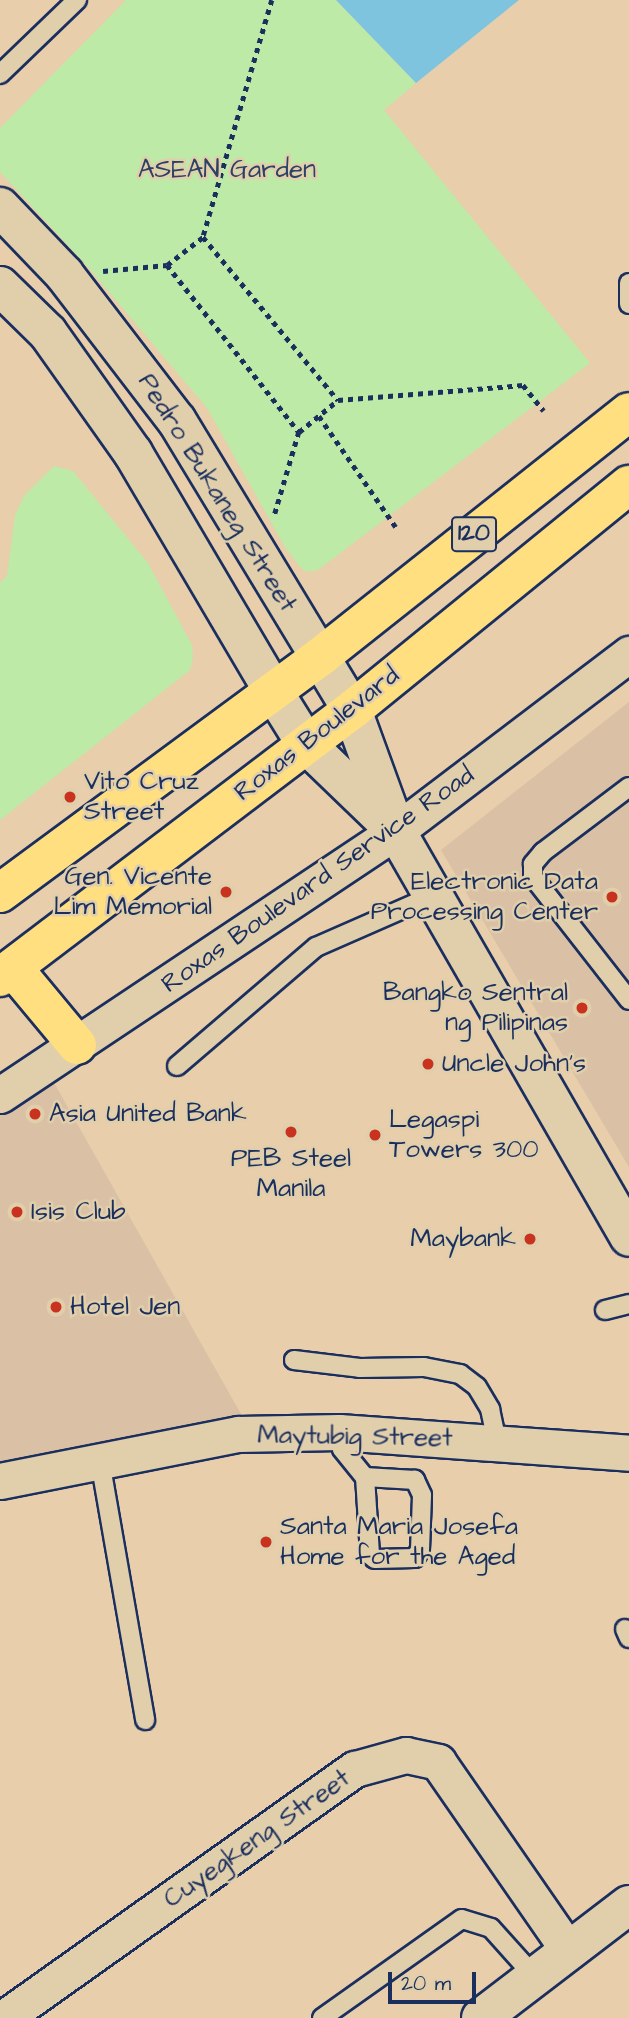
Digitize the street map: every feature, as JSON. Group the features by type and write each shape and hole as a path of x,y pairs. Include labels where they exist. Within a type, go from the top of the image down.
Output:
{"highway":[{"name":"120","path":"0,893 320,657 629,412"},
{"name":"Roxas Boulevard","path":"7,973 352,710 629,485"},
{"path":"7,973 77,1045"}],"main road":[{"name":"Pedro Bukaneg Street","path":"0,207 64,274 177,421 352,710 396,831"},
{"name":"Pedro Bukaneg Street","path":"0,286 48,333 133,453 272,691 306,744 396,831"},
{"path":"396,831 629,1237"},
{"path":"481,2018 629,1905"}],"street":[{"name":"Roxas Boulevard Service Road","path":"0,1095 396,831 629,654"},
{"name":"Maytubig Street","path":"0,1481 238,1434 339,1432 497,1441 629,1453"},
{"name":"Cuyegkeng Street","path":"4,2018 355,1769 406,1755 438,1762 569,1951"}],"lane":[{"path":"2,69 77,0"},
{"path":"629,283 629,304"},
{"path":"629,787 542,852 533,864 533,877 629,1000"},
{"path":"177,1066 316,947 432,897"},
{"path":"605,1310 629,1304"},
{"path":"294,1360 360,1368 424,1367 460,1374 477,1387 490,1409 497,1441"},
{"path":"339,1432 342,1449 365,1477 370,1555 374,1559 415,1558 420,1550 422,1495 415,1480 365,1477"},
{"path":"100,1461 145,1720"},
{"path":"322,2018 463,1919 491,1928 535,1977"}],"path":[{"path":"64,274 167,265 203,237 272,0"},
{"path":"203,237 338,400"},
{"path":"167,265 299,432"},
{"path":"262,562 299,432 338,400 523,385 544,411"},
{"path":"319,416 396,527"}],"shaded area":[{"name":"Bangko Sentral ng Pilipinas","path":"629,702 629,1167 441,850"},
{"path":"53,1081 246,1423 0,1469 0,1115"}],"green space":[{"name":"ASEAN Garden","path":"126,0 336,0 416,83 384,110 590,363 318,570 307,572 301,568 285,547 207,408 87,266 0,172 0,128"},
{"path":"54,466 73,471 148,563 192,645 193,657 190,670 0,820 0,583 7,576 15,515 24,496"}],"water":[{"path":"336,0 519,0 416,83"}],"place":[{"name":"Vito Cruz Street","path":"70,797"},
{"name":"Gen. Vicente Lim Memorial","path":"226,892"},
{"name":"Electronic Data Processing Center","path":"612,897"},
{"name":"Bangko Sentral ng Pilipinas","path":"582,1008"},
{"name":"Uncle John's","path":"428,1064"},
{"name":"Asia United Bank","path":"35,1114"},
{"name":"PEB Steel Manila","path":"291,1132"},
{"name":"Legaspi Towers 300","path":"375,1135"},
{"name":"Isis Club","path":"17,1212"},
{"name":"Maybank","path":"530,1239"},
{"name":"Hotel Jen","path":"56,1307"},
{"name":"Santa Maria Josefa Home for the Aged","path":"266,1542"}]}
